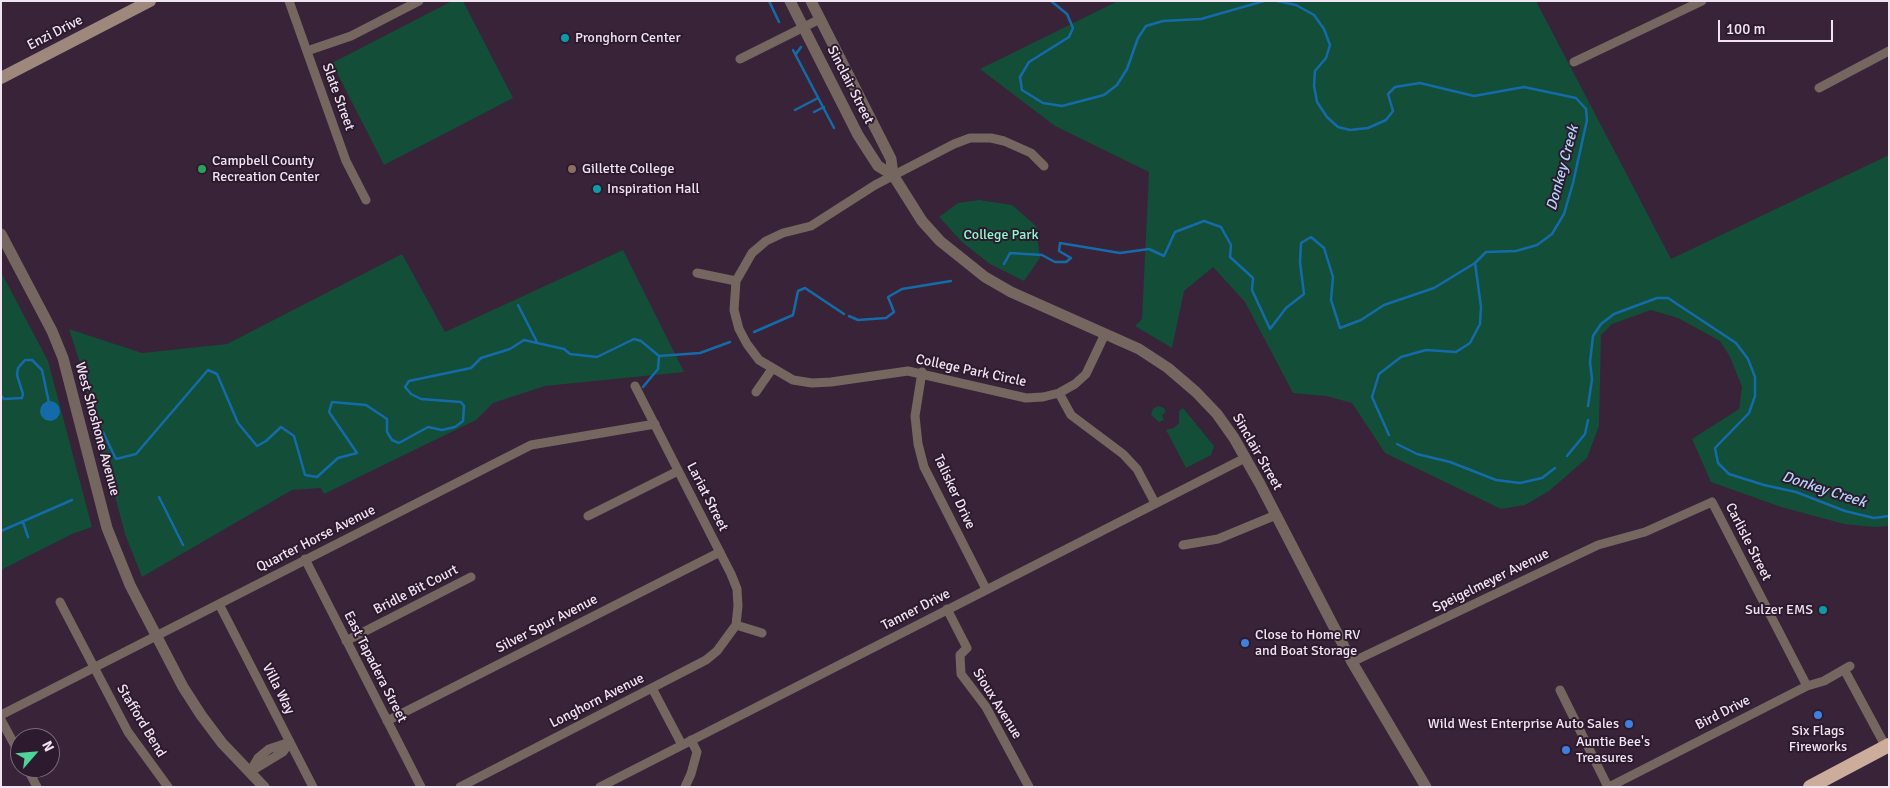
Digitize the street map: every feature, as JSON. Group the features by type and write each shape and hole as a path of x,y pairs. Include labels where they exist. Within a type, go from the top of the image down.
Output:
{"highway":[{"path":"1810,787 1887,746"}],"main road":[{"name":"Enzi Drive","path":"1,78 150,1"}],"street":[{"name":"Slate Street","path":"289,1 346,161 366,200"},
{"path":"307,51 351,36 419,1"},
{"name":"Sinclair Street","path":"790,1 858,135 878,166 893,175"},
{"name":"Sinclair Street","path":"811,1 891,159 893,175 922,222 940,241 985,277 1011,292 1139,349 1168,368 1196,392 1217,414 1245,458 1352,662 1426,787"},
{"path":"1574,62 1702,1"},
{"path":"740,59 820,19"},
{"path":"1819,88 1889,52"},
{"name":"College Park Circle","path":"1044,166 1030,153 1004,141 991,138 970,138 954,144 893,175 852,198 811,226 783,233 766,241 752,253 736,281 734,310 739,328 755,355 772,369 793,380 812,383 887,372 922,372 1026,398 1043,397 1058,393 1075,384 1086,374 1105,334"},
{"name":"West Shoshone Avenue","path":"1,234 52,331 63,358 107,528 130,585 201,715 222,743 264,787"},
{"path":"698,274 736,281"},
{"path":"756,392 772,369"},
{"name":"Talisker Drive","path":"922,372 915,416 918,444 924,467 986,589"},
{"name":"Lariat Street","path":"635,386 737,589 736,625"},
{"path":"1058,393 1071,415 1123,454 1137,469 1155,504"},
{"name":"Quarter Horse Avenue","path":"1,715 530,445 655,424"},
{"name":"Tanner Drive","path":"600,787 1245,458"},
{"path":"588,516 678,471"},
{"name":"Carlisle Street","path":"1645,532 1712,502 1807,686"},
{"path":"1183,545 1218,539 1276,515"},
{"name":"Speigelmeyer Avenue","path":"1352,662 1598,545 1645,532"},
{"name":"Silver Spur Avenue","path":"387,722 720,552"},
{"name":"East Tapadera Street","path":"305,559 421,787"},
{"name":"Bridle Bit Court","path":"346,641 471,577"},
{"name":"Stafford Bend","path":"60,602 128,732 168,787"},
{"name":"Villa Way","path":"219,604 313,787"},
{"name":"Sioux Avenue","path":"947,609 967,648 960,655 961,674 990,715 1028,787"},
{"path":"736,625 762,633"},
{"name":"Longhorn Avenue","path":"460,787 706,660 717,651 736,625"},
{"name":"Bird Drive","path":"1609,787 1807,686 1816,685 1848,668 1887,746"},
{"path":"652,688 682,744"},
{"path":"1560,690 1609,787"},
{"path":"1,720 10,737"},
{"path":"685,787 697,752 691,740"},
{"path":"250,772 282,752 290,742"}],"green space":[{"path":"452,1 463,1 513,98 384,165 332,63"},
{"path":"1118,1 1536,1 1671,259 1889,155 1889,526 1874,527 1844,524 1781,507 1711,482 1692,439 1739,409 1742,387 1730,357 1720,341 1678,318 1651,310 1612,324 1601,335 1599,426 1587,458 1549,491 1525,505 1501,509 1385,453 1352,403 1326,396 1293,393 1245,302 1213,267 1184,291 1172,348 1135,326 1142,319 1149,172 1055,126 980,69"},
{"name":"College Park","path":"979,200 1012,205 1036,226 1040,258 1024,281 990,264 963,243 939,217 958,203"},
{"path":"623,250 684,372 545,386 493,403 476,420 324,494 321,488 292,490 142,577 125,534 109,473 98,442 87,397 87,385 69,329 142,353 227,344 402,254 445,332"},
{"path":"1,272 48,361 92,527 72,534 1,570"},
{"path":"1158,406 1164,408 1166,412 1162,415 1164,420 1159,422 1151,415 1153,409"},
{"path":"1183,408 1214,446 1211,455 1186,468 1166,430 1174,428 1179,423 1179,411"}],"water":[{"path":"50,401 57,404 60,411 57,418 50,421 43,418 40,411 43,404"}],"waterway":[{"path":"769,1 779,22"},
{"name":"Donkey Creek","path":"1051,1 1067,14 1073,28 1069,37 1029,62 1020,77 1022,90 1043,103 1062,106 1104,95 1117,85 1127,69 1138,38 1146,26 1163,21 1201,19 1264,1"},
{"name":"Donkey Creek","path":"1277,1 1296,5 1314,15 1324,29 1330,45 1326,58 1315,71 1314,86 1317,102 1327,117 1338,127 1350,130 1368,128 1386,120 1393,111 1388,94 1395,87 1420,83 1474,96 1524,87 1576,98 1586,109 1587,120 1573,183 1564,214 1552,234 1537,245 1516,251 1486,252 1475,263 1481,307 1480,324 1470,343 1456,352 1426,350 1401,357 1379,374 1372,397 1389,435"},
{"path":"796,54 801,47"},
{"path":"793,50 834,128"},
{"path":"795,110 818,98"},
{"path":"814,112 824,107"},
{"path":"1004,264 1010,253 1042,255 1055,262 1066,262 1071,258 1059,251 1060,243 1120,253 1149,249 1164,256 1175,232 1204,221 1221,227 1231,245 1230,257 1253,278 1252,290 1270,329 1286,308 1304,294 1300,262 1301,243 1311,237 1324,248 1333,277 1331,300 1340,328 1361,320 1384,305 1434,288 1475,263"},
{"path":"849,316 858,320 886,318 894,312 888,297 902,289 951,281"},
{"path":"754,332 793,315 798,291 805,288 844,314"},
{"name":"Donkey Creek","path":"1588,406 1592,379 1590,362 1593,336 1601,324 1614,314 1657,298 1668,298 1736,343 1748,359 1755,377 1755,396 1749,413 1715,448 1718,463 1729,474 1764,485 1796,492 1845,511 1874,518 1889,516"},
{"path":"518,305 537,342"},
{"path":"103,432 116,459 136,454 208,370 217,374 238,423 257,446 266,441 281,427 294,436 305,475 317,477 338,458 357,453 329,412 332,402 366,405 387,419 387,432 392,440 399,443 428,427 442,430 455,427 463,421 464,406 461,402 421,399 411,394 405,387 409,381 471,368 481,358 510,349 524,340 564,349 570,354 597,357 634,339 641,341 659,356 700,353 730,342"},
{"path":"643,387 658,369 659,356"},
{"path":"1,396 4,399 22,398 23,394 17,375 18,368 25,360 32,360 42,370 49,403"},
{"name":"Donkey Creek","path":"1567,456 1585,434 1588,420"},
{"name":"Donkey Creek","path":"1397,444 1417,454 1450,462 1496,480 1520,483 1542,478 1555,468"},
{"path":"159,497 183,545"},
{"path":"1,531 72,500"},
{"path":"23,522 28,537"}],"place":[{"name":"Pronghorn Center","path":"565,38"},
{"name":"Campbell County Recreation Center","path":"202,169"},
{"name":"Gillette College","path":"572,169"},
{"name":"Inspiration Hall","path":"597,189"},
{"name":"Sulzer EMS","path":"1823,610"},
{"name":"Close to Home RV and Boat Storage","path":"1245,643"},
{"name":"Six Flags Fireworks","path":"1818,715"},
{"name":"Wild West Enterprise Auto Sales","path":"1629,724"},
{"name":"Auntie Bee's Treasures","path":"1566,750"}]}
